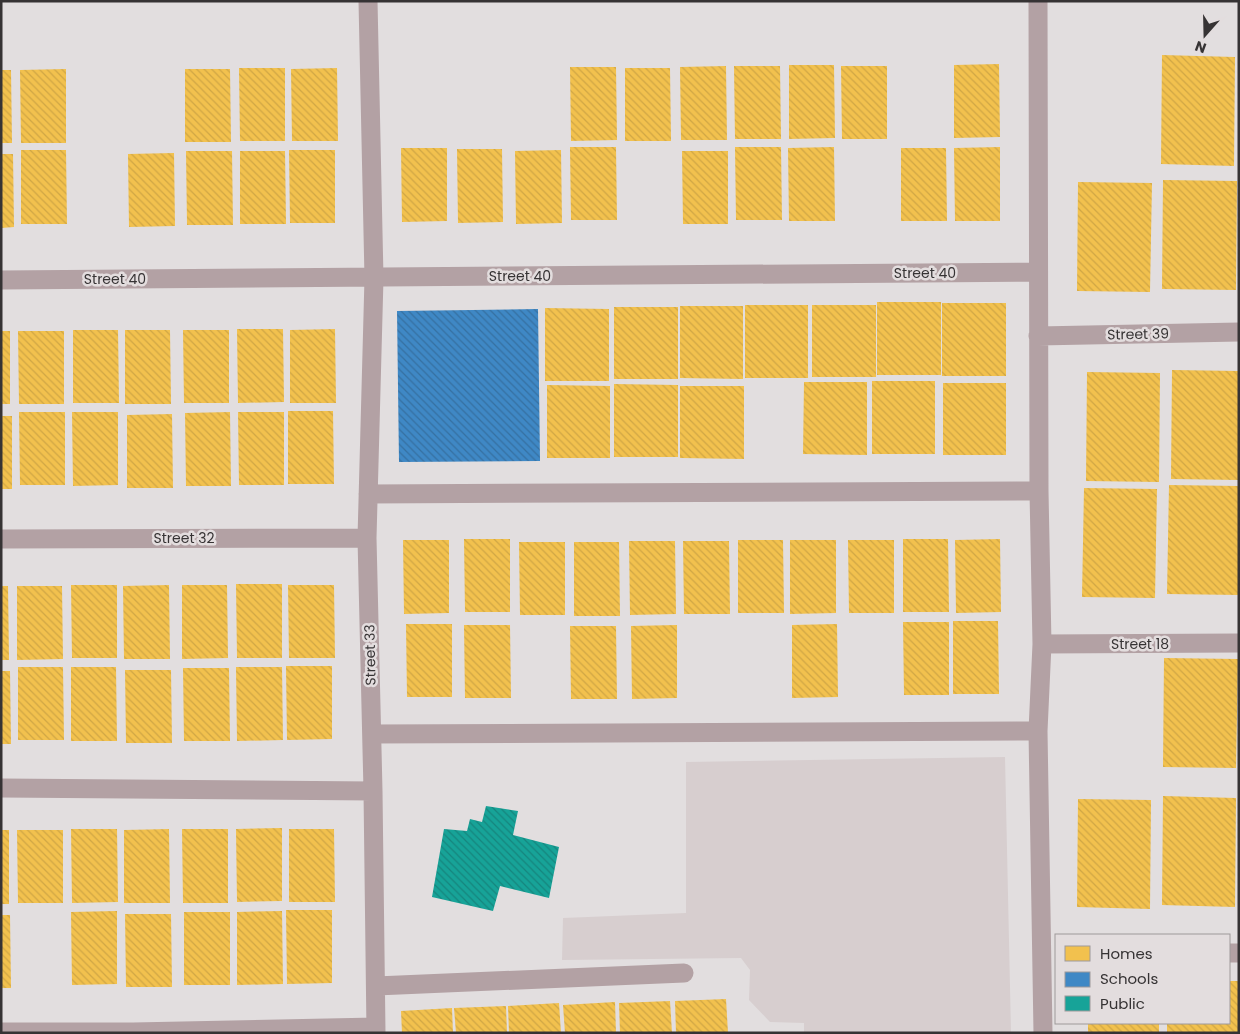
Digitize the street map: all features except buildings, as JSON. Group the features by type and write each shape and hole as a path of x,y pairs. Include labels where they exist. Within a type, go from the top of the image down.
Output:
{"street":[{"name":"Street 33","path":"368,1 374,278 368,538 376,1030"},
{"path":"1038,1 1038,336 1042,644 1038,731 1049,954 1043,1033"},
{"name":"Street 40","path":"1,280 1038,272"},
{"name":"Street 39","path":"1038,336 1239,332"},
{"path":"368,494 1039,491"},
{"name":"Street 32","path":"1,539 368,538"},
{"name":"Street 18","path":"1042,644 1239,643"},
{"path":"372,734 1038,731"},
{"path":"1,788 373,791"},
{"path":"376,986 684,973"},
{"path":"1,1032 376,1030"}],"shaded area":[{"path":"1005,757 1011,1033 804,1033 804,1023 770,1022 749,1000 750,970 741,958 562,960 563,918 686,913 686,762"}]}
